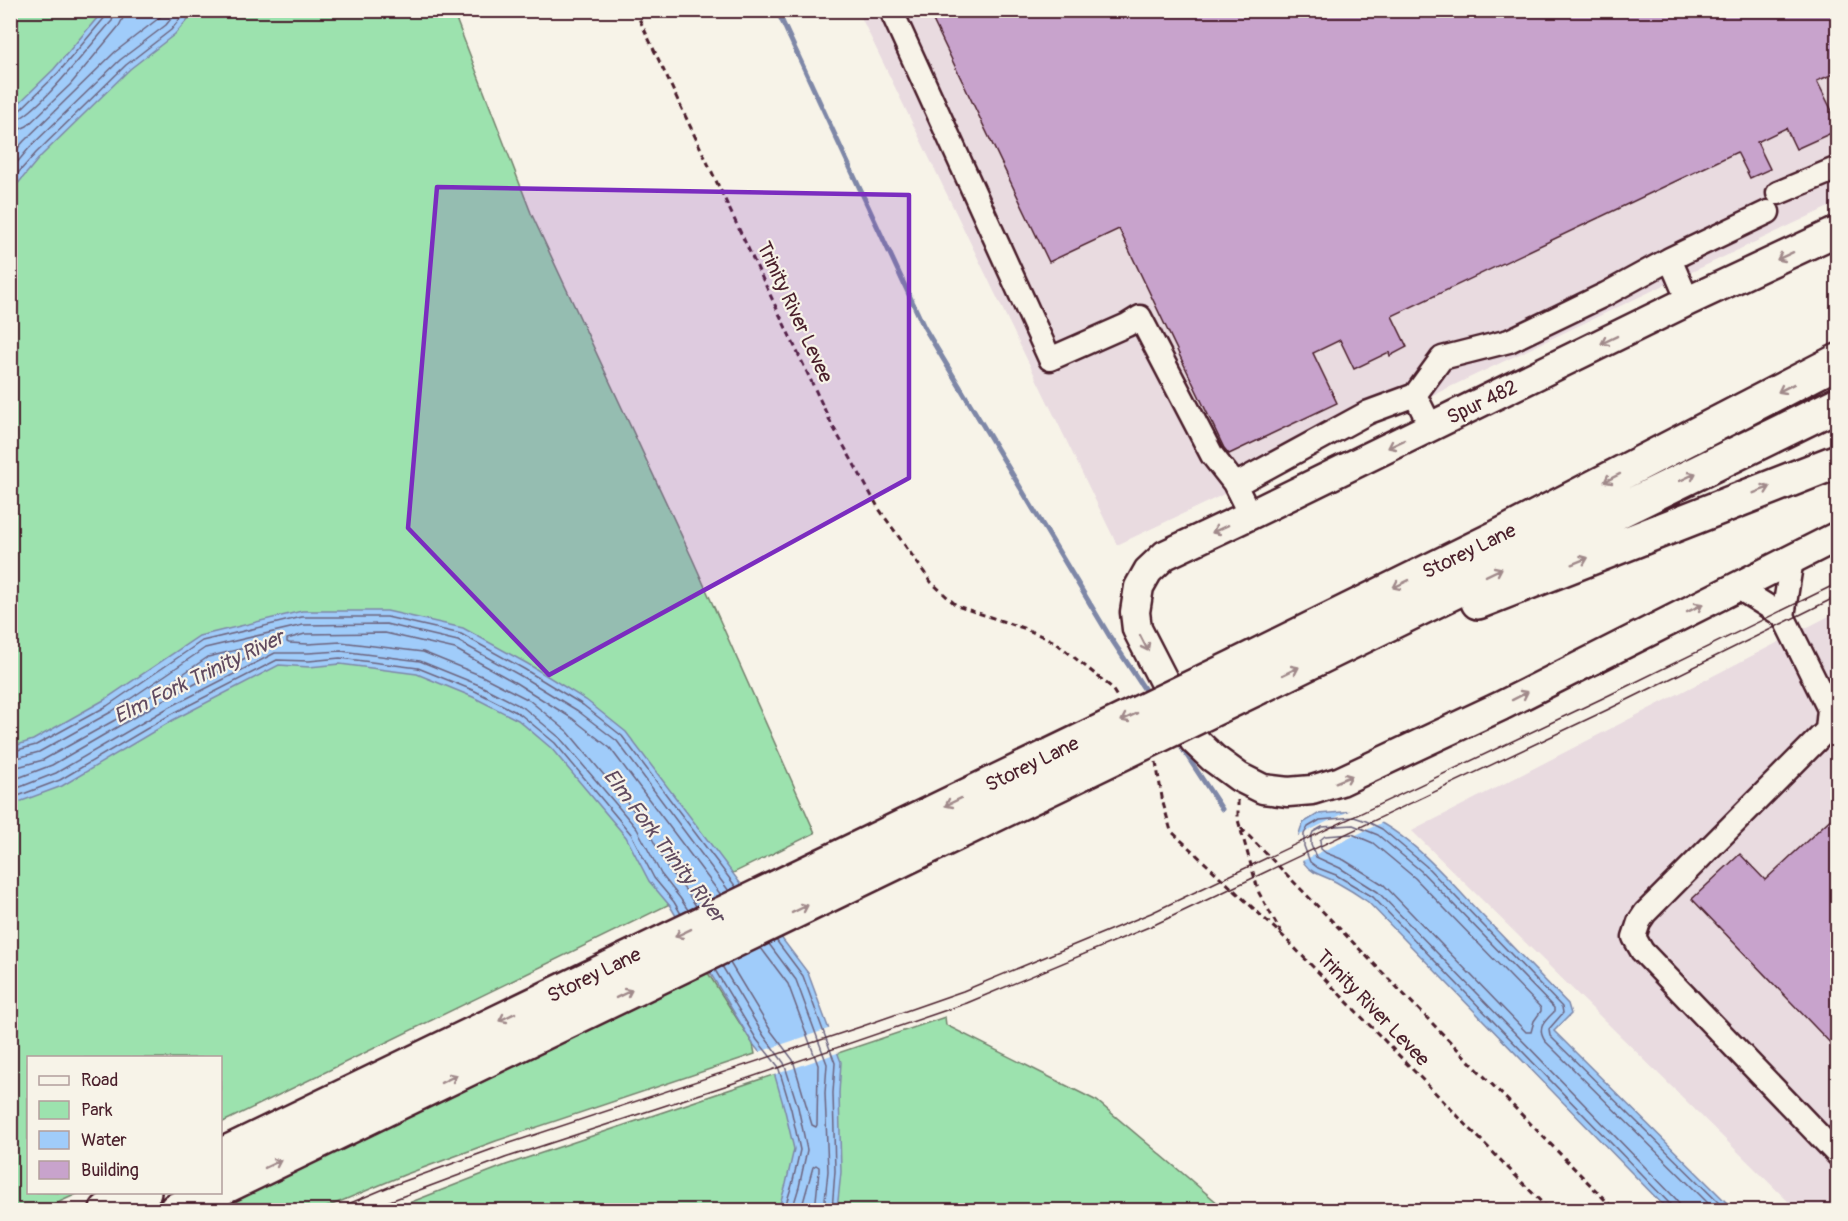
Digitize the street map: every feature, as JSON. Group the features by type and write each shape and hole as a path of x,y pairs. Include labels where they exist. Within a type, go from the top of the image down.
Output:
{"highway":[{"name":"Storey Lane","path":"222,1188 1246,677 1498,537 1838,361"},
{"name":"Storey Lane","path":"222,1155 1246,677 1328,653 1838,404"},
{"path":"1328,653 1489,598 1838,461"},
{"path":"107,1210 140,1194"},
{"path":"176,1210 210,1194"}],"main road":[{"name":"Spur 482","path":"1239,777 1213,758 1194,740 1137,629 1135,612 1139,587 1148,571 1165,555 1688,301 1838,231"},
{"path":"1239,777 1263,789 1288,792 1311,790 1341,782 1501,706 1838,536"}],"lane":[{"path":"891,10 1050,359 1140,317 1212,455 1234,483 1251,515"},
{"path":"1234,483 1244,480 1368,412 1415,395 1442,358 1509,340 1606,294 1838,168"},
{"path":"1670,259 1688,301"},
{"path":"1415,395 1431,427"},
{"path":"1783,616 1791,559"},
{"path":"1737,587 1783,616 1829,709 1832,732 1645,913 1634,937 1642,951 1838,1155"}],"path":[{"name":"Trinity River Levee","path":"635,10 831,423 879,508 931,582 957,606 1026,629 1055,642 1111,687 1117,697"},
{"name":"Trinity River Levee","path":"1151,753 1157,763 1163,803 1171,831 1284,937 1549,1210"},
{"path":"1239,777 1238,820 1259,893 1284,937"},
{"path":"1241,828 1615,1210"}],"highlighted area":[{"path":"437,187 909,195 909,478 549,675 408,528"}],"shaded area":[{"path":"858,11 1837,11 1837,203 1117,545"},
{"path":"1837,612 1837,1210 1797,1210 1412,831"}],"green space":[{"path":"10,11 453,11 531,213 692,558 815,833 222,1123 222,1056 27,1056 27,1194 77,1194 42,1210 10,1210"},
{"path":"708,973 753,1044 755,1054 496,1141 404,1175 320,1210 217,1210"},
{"path":"945,1017 946,1025 1097,1101 1226,1210 391,1210 506,1165"}],"water":[{"path":"103,11 195,11 175,34 130,69 40,157 11,192 11,111 54,69"},
{"name":"Elm Fork Trinity River","path":"302,611 387,611 463,628 586,700 626,732 808,973 841,1062 839,1093 841,1172 837,1210 778,1210 794,1149 773,1069 753,1044 670,906 649,881 626,837 551,748 518,720 473,697 417,674 340,664 309,667 279,665 173,720 62,786 11,805 11,747 33,740 104,700 199,636"},
{"path":"1355,811 1390,828 1422,854 1568,1004 1571,1014 1554,1031 1734,1210 1668,1210 1368,902 1340,884 1308,868 1300,856 1298,843 1303,823 1318,814"}],"pier":[{"path":"1355,808 1385,821 1300,862 1294,838"},
{"path":"831,1028 840,1052 771,1076 770,1071 756,1053"}],"building":[{"path":"928,10 1838,10 1838,72 1817,81 1838,123 1838,130 1796,149 1786,128 1757,142 1770,169 1750,178 1737,152 1392,316 1407,347 1390,356 1389,352 1354,369 1340,340 1313,353 1337,403 1229,454 1224,448 1119,229 1049,262"},
{"path":"1838,812 1838,1051 1692,899 1740,854 1765,880"}],"waterway":[{"path":"777,10 924,327 1110,637 1149,696"},
{"path":"1176,739 1222,809"}],"tram line":[{"path":"334,1210 391,1186 501,1146 963,991 1151,913 1601,699 1838,583"},
{"path":"366,1210 505,1158 967,1003 1156,924 1607,710 1838,596"}]}
